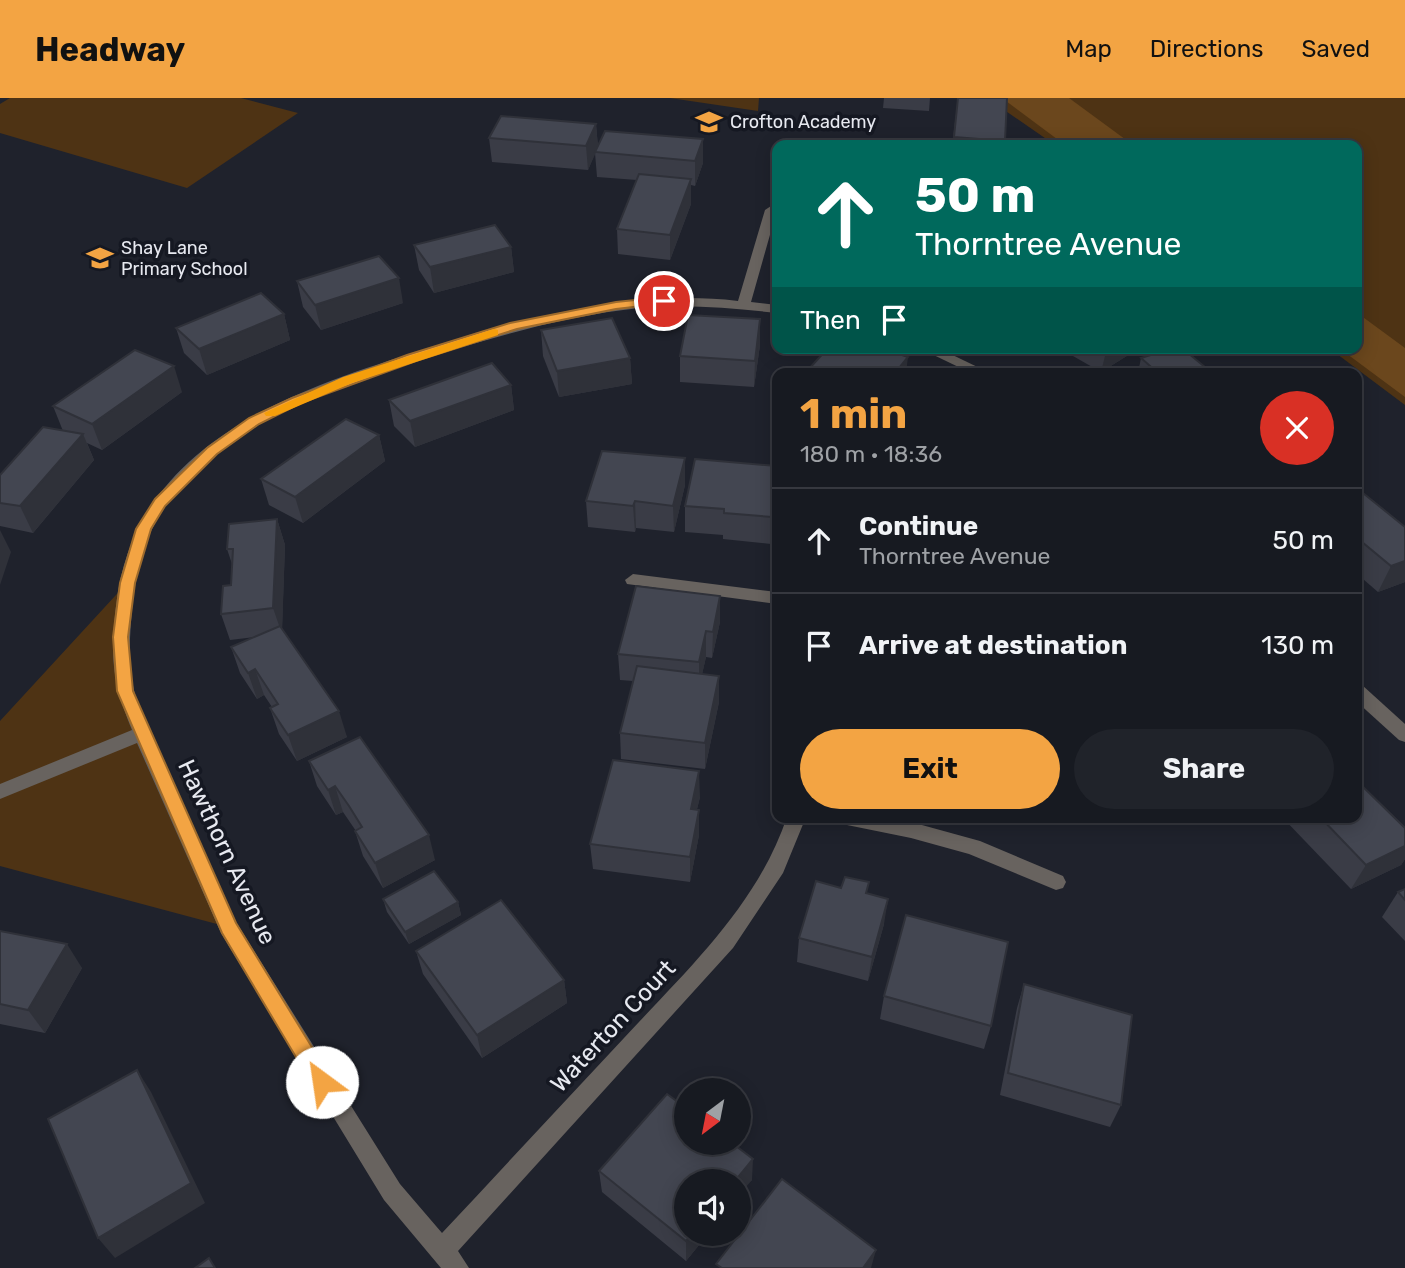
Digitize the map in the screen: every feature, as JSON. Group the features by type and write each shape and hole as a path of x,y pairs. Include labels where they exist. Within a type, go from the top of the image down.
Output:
{"street":[{"path":"744,304 771,209"},
{"name":"Hawthorn Avenue","path":"457,1268 392,1192 228,928 142,733 125,691 121,637 127,583 144,529 160,502 212,451 254,421 347,380 515,326 616,306 664,301 744,304 772,308"},
{"path":"940,354 972,368"},
{"path":"634,580 772,597"},
{"path":"1362,696 1405,735"},
{"path":"0,792 142,733"},
{"name":"Waterton Court","path":"441,1252 726,942 769,882 788,848 795,823"},
{"path":"877,823 973,847 1056,882"}],"shaded area":[{"path":"10,98 241,98 298,113 187,188 0,133 0,104"},
{"path":"670,98 759,98 758,111"},
{"path":"987,98 1405,98 1405,405 1362,373 1362,368 1356,368 1337,354 1362,354 1362,140 1048,140"},
{"path":"1002,98 1069,98 1126,140 1058,140"},
{"path":"1362,316 1405,348 1405,397 1347,354 1362,354"},
{"path":"127,583 125,691 228,927 0,866 0,721"}],"building":[{"path":"958,98 1007,98 1005,140 954,137"},
{"path":"501,116 596,124 586,146 489,138"},
{"path":"605,131 703,139 695,161 595,152"},
{"path":"639,174 691,179 670,235 617,229"},
{"path":"495,225 511,247 430,267 414,245"},
{"path":"379,256 399,278 315,305 297,281"},
{"path":"261,293 284,314 199,349 176,328"},
{"path":"688,315 760,319 755,361 680,356"},
{"path":"612,318 630,358 557,371 541,330"},
{"path":"135,350 174,366 92,424 53,406"},
{"path":"823,354 899,354 908,357 899,368 810,368"},
{"path":"1154,354 1189,354 1206,368 1152,368 1141,358"},
{"path":"492,363 511,385 410,421 389,400"},
{"path":"346,419 379,435 295,497 261,479"},
{"path":"43,427 83,434 20,506 0,503 0,475"},
{"path":"602,451 685,458 673,506 635,501 633,506 586,501"},
{"path":"695,459 772,466 772,517 685,506"},
{"path":"1362,492 1405,527 1405,561 1391,566 1362,542"},
{"path":"277,519 273,608 221,614 223,586 231,585 233,549 227,549 229,524"},
{"path":"636,586 720,596 713,632 706,631 699,662 618,654"},
{"path":"280,626 339,711 288,735 270,708 278,704 255,669 248,673 231,647"},
{"path":"637,666 719,676 705,743 620,733"},
{"path":"360,737 429,835 375,863 355,831 362,827 349,806 335,786 328,790 309,761"},
{"path":"613,760 699,771 691,809 699,810 690,857 590,844"},
{"path":"1362,786 1405,828 1405,846 1366,865 1326,823 1362,823"},
{"path":"434,871 458,902 405,932 383,899"},
{"path":"845,877 869,882 866,893 888,899 872,957 799,938 816,881 841,888"},
{"path":"1405,889 1405,900 1398,892"},
{"path":"501,900 564,980 477,1035 416,951"},
{"path":"906,915 1008,942 991,1026 884,996"},
{"path":"0,931 67,944 28,1010 0,1004"},
{"path":"1024,984 1132,1015 1121,1105 1008,1073"},
{"path":"137,1070 191,1183 98,1238 48,1119"},
{"path":"667,1094 674,1099 674,1155 748,1155 753,1159 745,1169 674,1169 674,1231 599,1171"},
{"path":"782,1179 876,1250 863,1268 722,1268 716,1264 730,1246 751,1246 751,1219"},
{"path":"209,1258 215,1268 195,1268"}],"slow traffic":[{"path":"270,413 347,380 494,332"}],"place":[{"name":"Crofton Academy","path":"709,122"},
{"name":"Shay Lane Primary School","path":"100,258"}],"route":[{"path":"322,1082 228,928 125,691 121,637 127,583 144,529 160,502 212,451 254,421 297,400 411,358 515,326 568,314 664,301"}]}
